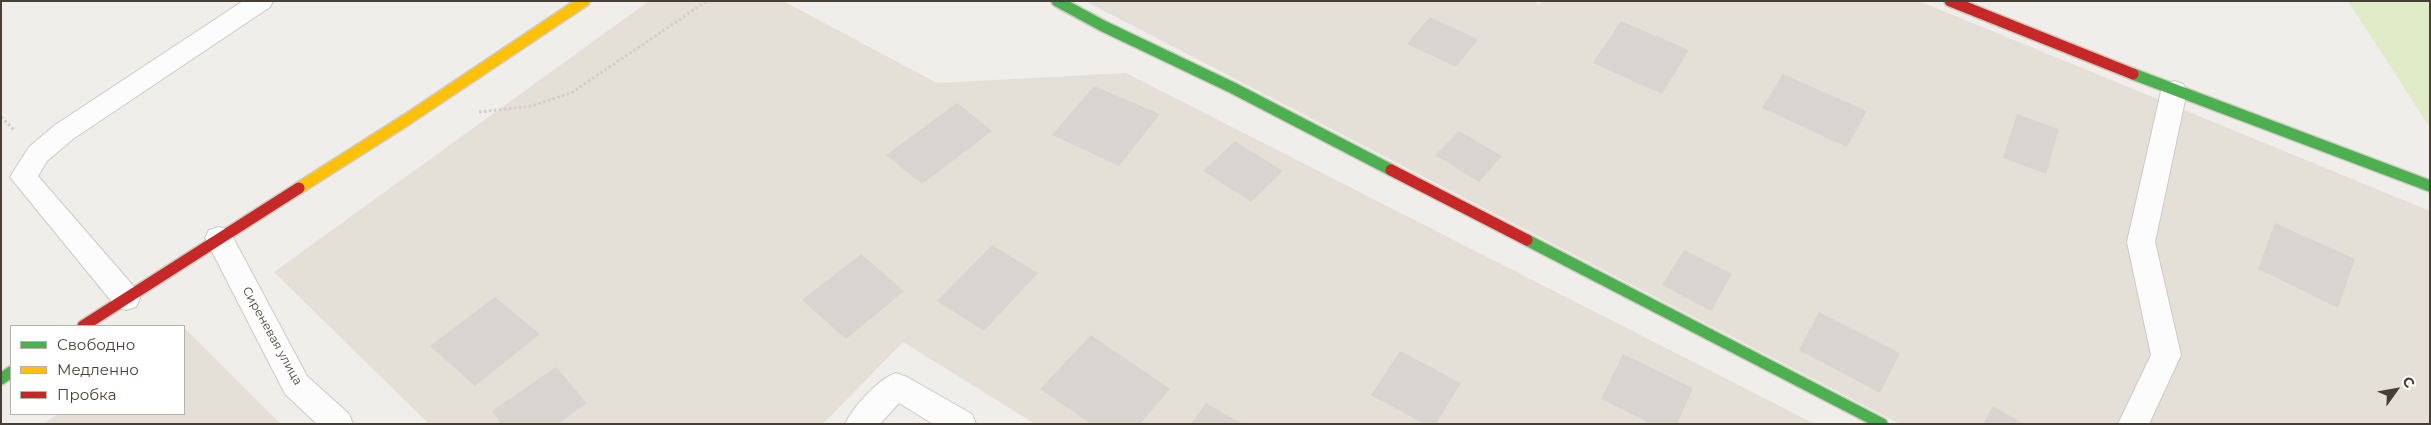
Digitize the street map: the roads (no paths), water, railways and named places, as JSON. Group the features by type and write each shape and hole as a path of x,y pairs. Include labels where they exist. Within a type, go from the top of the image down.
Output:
{"street":[{"path":"126,298 23,177 38,154 64,132 261,1"},
{"path":"85,325 406,120 584,1"},
{"path":"1057,1 1103,26 1233,88 1882,424"},
{"path":"1950,1 2174,91 2430,186"},
{"path":"2133,424 2166,355 2141,242 2174,91"},
{"name":"Сиреневая улица","path":"219,238 296,384 338,424"},
{"path":"860,424 896,386 960,424"}]}
